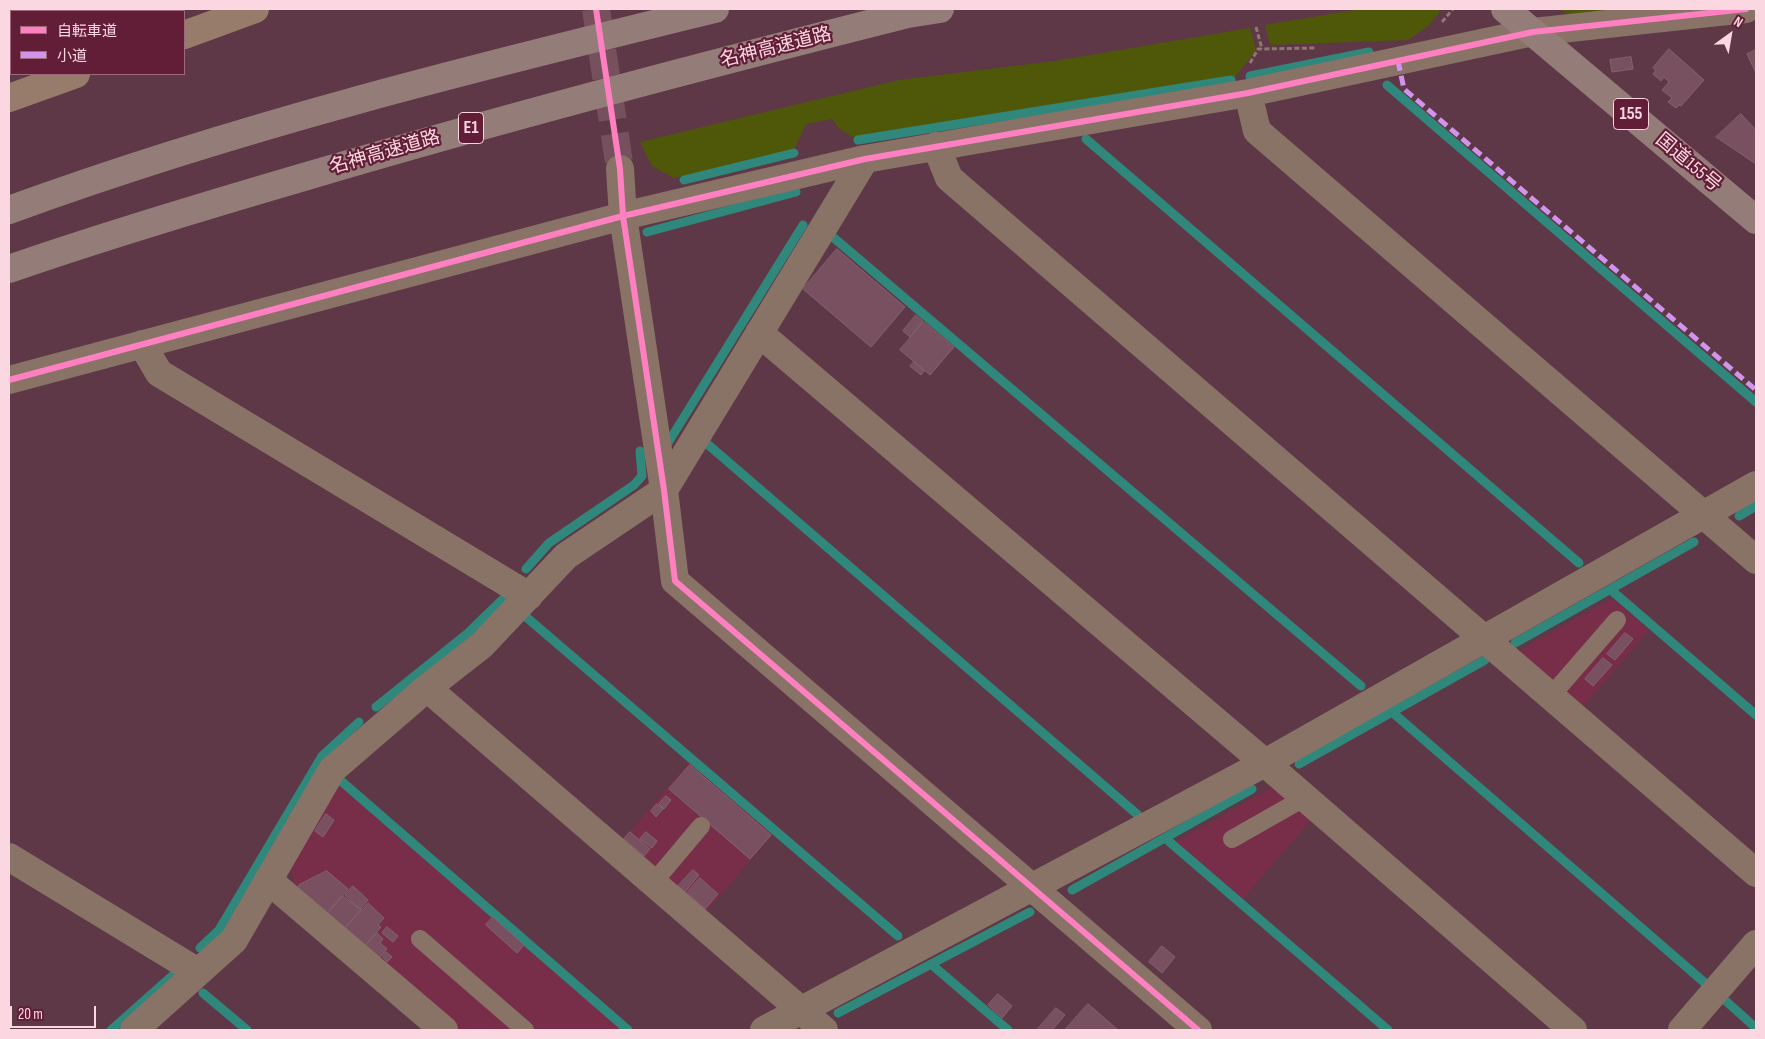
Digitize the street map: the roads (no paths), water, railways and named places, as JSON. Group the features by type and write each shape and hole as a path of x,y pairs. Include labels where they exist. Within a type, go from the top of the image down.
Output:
{"highway":[{"path":"9,210 105,175 398,87 715,9"},
{"name":"名神高速道路","path":"9,269 114,232 418,143 648,80 908,14 940,9"},
{"name":"国道155号","path":"1505,9 1756,220"}],"street":[{"path":"185,34 255,9"},
{"path":"9,380 623,216 865,159 1248,93 1533,32 1746,9"},
{"path":"9,98 73,75"},
{"path":"1248,93 1257,131 1756,560"},
{"path":"936,146 949,178 1756,873"},
{"path":"134,1030 234,940 332,770 428,688 482,645 566,556 664,490 865,159"},
{"path":"620,169 623,216 664,490 675,581 1198,1030"},
{"path":"759,333 1265,764 1573,1030"},
{"path":"142,344 159,373 529,596"},
{"path":"764,1030 1265,764 1756,485"},
{"path":"428,688 824,1030"},
{"path":"9,857 198,972"},
{"path":"268,880 444,1030"},
{"path":"1682,1030 1756,944"}],"lane":[{"path":"1551,696 1617,620"},
{"path":"1232,839 1304,798"},
{"path":"653,882 701,826"},
{"path":"420,939 525,1030"}],"waterway":[{"path":"1250,76 1369,52"},
{"path":"858,140 1231,80"},
{"path":"1387,85 1756,402"},
{"path":"1086,139 1579,563"},
{"path":"684,180 794,153"},
{"path":"647,232 796,192"},
{"path":"666,446 803,225"},
{"path":"834,238 1361,686"},
{"path":"705,442 1138,815"},
{"path":"526,569 549,543 634,485 642,476 640,451"},
{"path":"1739,516 1756,506"},
{"path":"1515,643 1694,542"},
{"path":"1611,590 1756,715"},
{"path":"376,707 468,633 504,598"},
{"path":"525,616 898,936"},
{"path":"1299,764 1485,660"},
{"path":"1392,712 1705,983"},
{"path":"200,948 219,930 322,756 359,722"},
{"path":"340,780 628,1030"},
{"path":"1072,890 1252,789"},
{"path":"1165,838 1388,1030"},
{"path":"838,1013 1030,912"},
{"path":"931,964 1008,1030"},
{"path":"111,1030 173,975"},
{"path":"203,993 247,1030"},
{"path":"1727,1002 1756,1028"}],"tunnel":[{"path":"596,9 620,169"}]}
